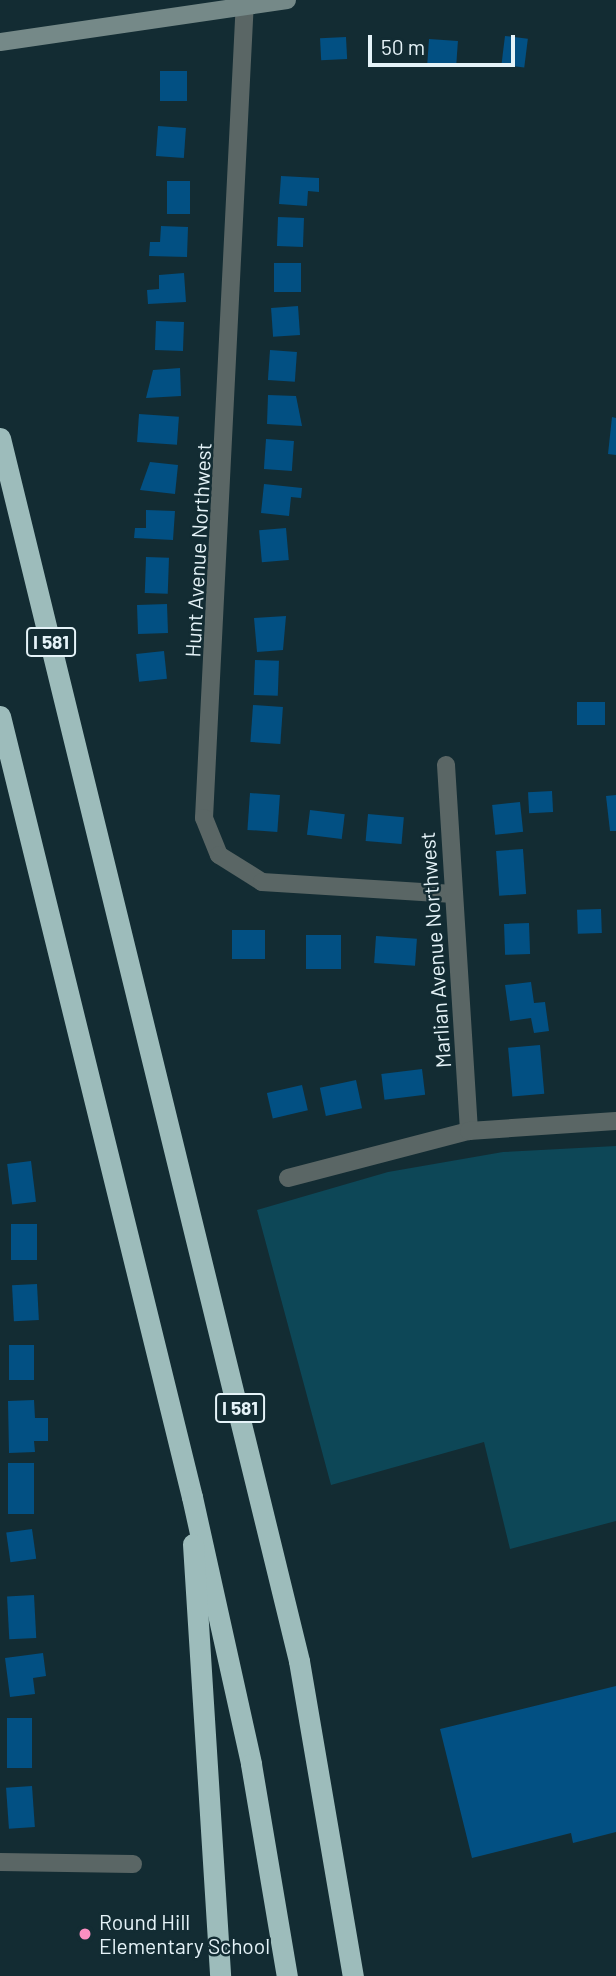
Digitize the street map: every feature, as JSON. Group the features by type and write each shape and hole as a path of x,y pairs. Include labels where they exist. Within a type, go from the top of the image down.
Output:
{"highway":[{"name":"I 581","path":"0,438 287,1610 353,1976"},
{"path":"0,716 192,1497 251,1763 287,1976"},
{"path":"192,1497 220,1976"}],"main road":[{"path":"0,42 246,3 287,0"}],"street":[{"name":"Hunt Avenue Northwest","path":"246,3 204,818 219,855 262,881 454,894"},
{"name":"Marlian Avenue Northwest","path":"446,765 469,1131"},
{"path":"288,1178 469,1131 616,1121"},
{"path":"0,1862 133,1864"}],"shaded area":[{"path":"616,1146 616,1521 510,1549 484,1442 331,1485 257,1210 388,1172 503,1152"}],"building":[{"path":"505,36 528,39 524,68 501,65"},
{"path":"346,37 347,59 321,60 320,38"},
{"path":"429,39 458,41 456,66 427,64"},
{"path":"160,71 187,71 187,101 160,101"},
{"path":"158,126 186,128 184,158 156,156"},
{"path":"281,176 319,178 319,192 308,191 307,206 279,204"},
{"path":"167,181 190,181 190,214 167,214"},
{"path":"278,217 304,218 303,247 277,246"},
{"path":"161,226 188,227 187,257 149,256 150,242 160,242"},
{"path":"274,263 301,263 301,292 274,292"},
{"path":"184,273 186,302 148,304 147,290 159,289 159,275"},
{"path":"298,306 300,335 273,337 271,308"},
{"path":"156,321 184,322 183,351 155,350"},
{"path":"270,350 297,352 295,382 268,380"},
{"path":"180,368 181,396 146,398 153,370"},
{"path":"268,395 296,396 302,426 267,424"},
{"path":"139,414 179,417 177,445 137,442"},
{"path":"612,417 616,418 616,455 608,454"},
{"path":"266,439 294,441 292,471 264,469"},
{"path":"150,462 178,465 175,494 140,490"},
{"path":"264,484 302,488 301,498 291,497 289,516 261,513"},
{"path":"146,510 175,511 173,540 134,538 135,528 146,528"},
{"path":"286,528 289,560 262,562 259,530"},
{"path":"146,557 169,558 168,594 145,593"},
{"path":"167,604 168,633 138,634 137,605"},
{"path":"286,616 283,650 257,652 254,618"},
{"path":"164,651 167,679 139,682 136,654"},
{"path":"255,660 279,661 278,696 254,695"},
{"path":"577,702 605,702 605,725 577,725"},
{"path":"253,705 283,707 280,744 250,742"},
{"path":"552,791 553,812 529,813 528,792"},
{"path":"250,793 280,795 277,832 247,830"},
{"path":"616,795 616,831 610,831 606,796"},
{"path":"520,802 523,832 495,835 492,805"},
{"path":"310,810 345,814 342,839 307,835"},
{"path":"368,814 404,817 402,844 366,841"},
{"path":"523,849 526,894 499,896 496,851"},
{"path":"601,909 602,933 578,934 577,910"},
{"path":"529,923 530,954 505,955 504,924"},
{"path":"232,930 265,930 265,959 232,959"},
{"path":"306,935 341,935 341,969 306,969"},
{"path":"376,936 417,939 415,966 374,963"},
{"path":"531,982 534,1003 545,1002 549,1031 534,1033 531,1018 510,1021 505,985"},
{"path":"540,1045 544,1094 512,1097 508,1048"},
{"path":"422,1069 425,1095 384,1100 381,1074"},
{"path":"356,1080 362,1108 326,1116 320,1088"},
{"path":"302,1085 308,1110 273,1118 267,1093"},
{"path":"31,1161 36,1202 12,1205 7,1164"},
{"path":"11,1224 37,1224 37,1260 11,1260"},
{"path":"37,1284 39,1320 14,1321 12,1285"},
{"path":"9,1345 34,1345 34,1380 9,1380"},
{"path":"34,1400 35,1418 48,1418 48,1441 34,1441 35,1452 9,1453 8,1401"},
{"path":"8,1463 34,1463 34,1514 8,1514"},
{"path":"32,1529 36,1559 10,1562 6,1533"},
{"path":"34,1595 36,1638 9,1639 7,1596"},
{"path":"43,1653 46,1676 33,1678 35,1694 10,1697 5,1658"},
{"path":"616,1686 616,1832 573,1843 571,1833 472,1858 440,1729"},
{"path":"7,1718 32,1718 32,1768 7,1768"},
{"path":"32,1786 35,1827 9,1829 6,1788"}],"place":[{"name":"Round Hill Elementary School","path":"85,1934"}]}
